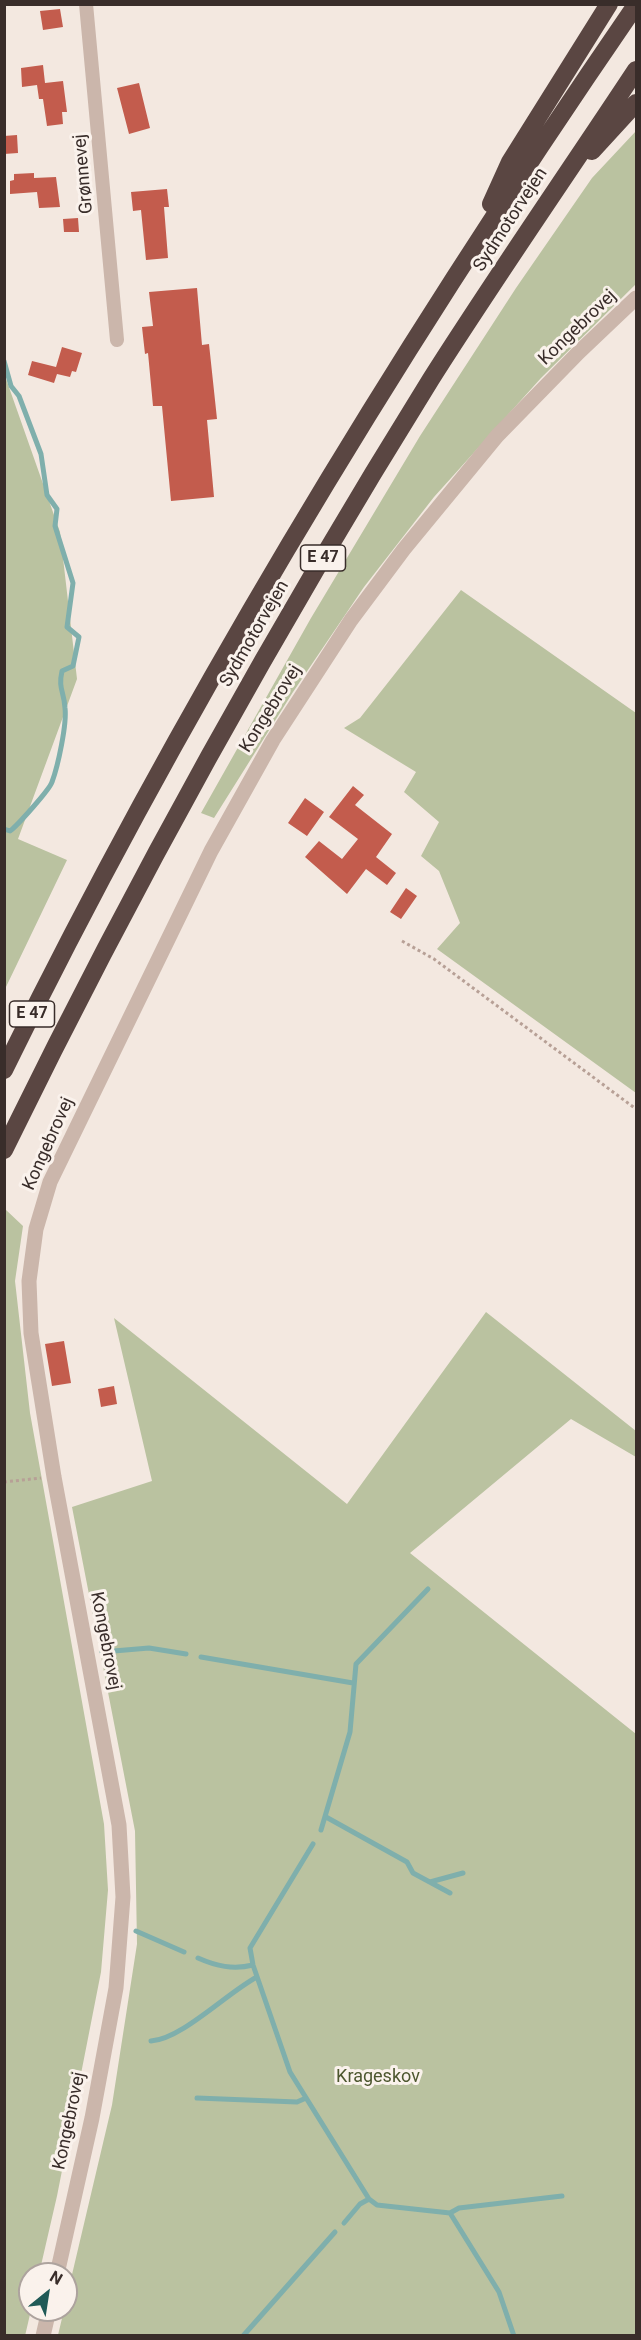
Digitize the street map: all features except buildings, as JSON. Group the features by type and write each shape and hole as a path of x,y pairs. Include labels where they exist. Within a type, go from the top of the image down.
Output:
{"highway":[{"path":"463,264 510,162 609,4"},
{"name":"Sydmotorvejen","path":"4,1070 59,959 216,674 296,535 463,264 533,155 636,5"},
{"name":"Sydmotorvejen","path":"4,1150 160,845 245,692 432,378 636,70"},
{"path":"561,182 636,103"}],"street":[{"name":"Grønnevej","path":"87,4 117,340"},
{"name":"Kongebrovej","path":"60,2262 92,2118 116,1988 123,1897 119,1825 54,1477 31,1333 29,1281 36,1229 51,1182 211,851 273,740 351,620 404,549 497,436 579,352 636,298"}],"path":[{"path":"402,941 434,959 636,1109"},
{"path":"4,1482 54,1477"}],"green space":[{"path":"636,131 636,284 541,378 434,497 364,587 293,692 214,818 201,813 311,618 420,436 516,288 592,178"},
{"path":"5,376 60,532 77,679 18,839 67,860 5,989"},
{"path":"461,590 636,713 636,1093 437,949 460,923 439,871 421,856 439,822 404,792 416,772 344,728 360,718"},
{"path":"5,1209 23,1226 15,1281 30,1413 104,1824 108,1890 101,1972 42,2262 18,2262 18,2322 28,2322 25,2336 4,2335"},
{"name":"Krageskov","path":"486,1312 636,1431 636,1457 571,1419 410,1553 636,1734 636,2335 58,2335 61,2322 78,2322 78,2262 75,2262 112,2105 137,1944 135,1831 72,1507 152,1481 114,1318 347,1504"}],"waterway":[{"path":"4,361 11,386 19,396 41,454 47,495 57,509 55,526 73,583 67,627 79,637 73,666 62,671 65,724 52,782 14,828 10,831 4,829"},
{"path":"321,1830 350,1732 356,1664 428,1589"},
{"path":"102,1652 149,1648 186,1654"},
{"path":"201,1657 353,1683"},
{"path":"326,1817 407,1862 413,1873 450,1893"},
{"path":"313,1844 250,1948 253,1965 290,2072 369,2199 377,2205 450,2213 499,2292 514,2336"},
{"path":"430,1882 463,1873"},
{"path":"136,1931 184,1952"},
{"path":"198,1958 225,1966 253,1965"},
{"path":"151,2041 163,2038 191,2024 257,1977"},
{"path":"197,2098 297,2102 306,2098"},
{"path":"450,2213 459,2208 562,2196"},
{"path":"344,2223 360,2204 369,2199"},
{"path":"243,2336 335,2232"}]}
